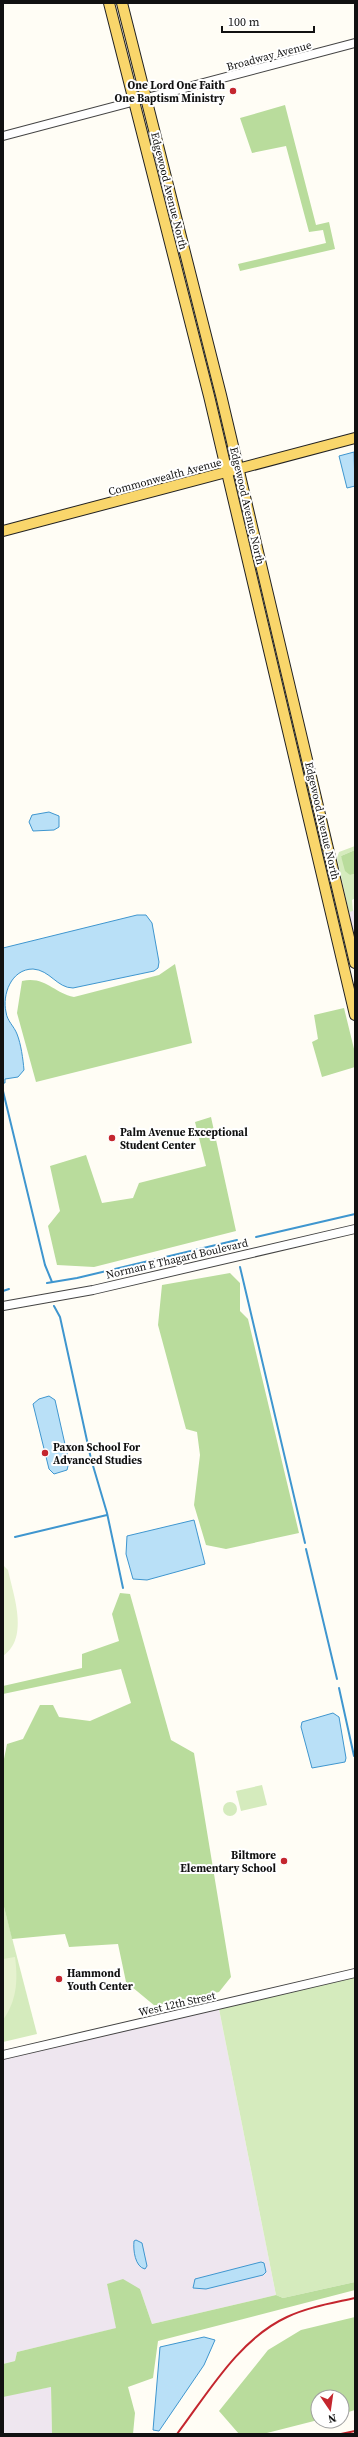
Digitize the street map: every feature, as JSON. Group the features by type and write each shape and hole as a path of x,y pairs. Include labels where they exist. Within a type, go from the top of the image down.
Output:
{"main road":[{"name":"Edgewood Avenue North","path":"109,3 227,473 355,1015"},
{"name":"Edgewood Avenue North","path":"122,3 239,470 355,963"},
{"name":"Commonwealth Avenue","path":"3,531 239,470 355,438"}],"street":[{"name":"Broadway Avenue","path":"3,136 135,103 355,43"},
{"name":"Norman E Thagard Boulevard","path":"3,1306 93,1290 355,1229"},
{"name":"West 12th Street","path":"3,2055 355,1973"}],"shaded area":[{"path":"355,910 355,941 348,912"},
{"path":"219,2009 276,2295 152,2324 140,2289 107,2284 117,2328 17,2352 15,2361 3,2364 3,2059"},
{"path":"51,2387 52,2434 3,2434 3,2395"}],"green space":[{"path":"285,105 316,225 329,222 335,249 240,271 238,264 326,243 323,230 309,232 286,146 252,153 240,118"},
{"path":"355,846 355,850 341,856 350,875 355,874 355,898 352,900 353,911 349,912 337,858 339,852"},
{"path":"355,850 355,874 350,875 345,871 341,856"},
{"path":"175,964 192,1043 36,1082 17,1013 22,981 37,981 74,997 159,975"},
{"path":"344,1008 355,1053 355,1067 322,1077 312,1042 318,1039 314,1015"},
{"path":"211,1117 236,1231 94,1267 57,1265 48,1226 60,1211 50,1166 86,1155 102,1203 133,1198 139,1183 206,1166 195,1122"},
{"path":"230,1273 240,1283 240,1311 248,1319 299,1533 226,1549 206,1545 194,1505 200,1455 197,1432 186,1429 158,1325 162,1285"},
{"path":"3,1565 8,1570 16,1603 18,1627 16,1638 11,1648 3,1656"},
{"path":"120,1593 130,1594 171,1740 194,1753 231,1977 219,1992 155,2006 126,1982 118,1944 69,1947 65,1934 12,1939 3,1903 3,1764 7,1744 23,1739 40,1705 53,1705 59,1717 90,1721 131,1703 121,1669 3,1694 3,1686 82,1668 82,1654 119,1641 112,1614"},
{"path":"262,1785 267,1805 241,1811 236,1791"},
{"path":"230,1802 235,1804 237,1809 235,1814 230,1816 225,1814 223,1809 225,1804"},
{"path":"3,1903 37,2034 3,2042"},
{"path":"15,1957 16,1982 14,1997 3,2020 3,1959"},
{"path":"355,1977 355,2282 283,2298 276,2295 219,2009"},
{"path":"123,2279 140,2289 152,2324 276,2295 283,2298 355,2282 355,2290 158,2341 153,2378 128,2387 135,2413 133,2434 52,2434 51,2387 3,2397 3,2364 15,2361 17,2352 116,2328 107,2284"},
{"path":"355,2317 355,2410 350,2412 350,2389 310,2389 310,2422 263,2434 239,2434 219,2411 268,2350 301,2330"}],"water":[{"path":"354,452 355,486 347,488 339,456"},
{"path":"49,812 59,816 59,827 54,830 33,831 29,822 32,815"},
{"path":"137,915 146,915 152,923 159,962 158,968 154,971 73,988 62,985 39,970 25,970 14,978 7,991 5,1005 8,1018 16,1031 22,1052 24,1070 18,1077 5,1079 5,1083 3,1083 3,948"},
{"path":"49,1396 55,1400 69,1462 67,1470 54,1474 49,1469 33,1404 39,1399"},
{"path":"194,1520 205,1564 147,1580 133,1579 126,1554 127,1536"},
{"path":"333,1713 339,1717 346,1758 345,1762 312,1768 301,1727 302,1722"},
{"path":"136,2240 142,2243 147,2266 145,2269 139,2265 135,2258 134,2241"},
{"path":"261,2262 264,2263 266,2272 263,2275 206,2289 193,2288 195,2279"},
{"path":"204,2337 215,2340 204,2365 159,2431 153,2430 160,2347"}],"waterway":[{"path":"3,1091 45,1265 52,1282"},
{"path":"256,1237 355,1214"},
{"path":"47,1283 77,1278 237,1240"},
{"path":"240,1267 305,1543"},
{"path":"3,1291 9,1289"},
{"path":"54,1306 60,1317 91,1459 107,1513 123,1588"},
{"path":"15,1537 107,1515"},
{"path":"306,1549 337,1679"},
{"path":"339,1688 354,1756"}],"railway":[{"path":"177,2434 226,2368 254,2339 287,2317 303,2311 355,2298"},
{"path":"341,2434 355,2431"}],"place":[{"name":"One Lord One Faith One Baptism Ministry","path":"233,91"},
{"name":"Palm Avenue Exceptional Student Center","path":"112,1138"},
{"name":"Paxon School For Advanced Studies","path":"45,1453"},
{"name":"Biltmore Elementary School","path":"284,1861"},
{"name":"Hammond Youth Center","path":"59,1979"}]}
